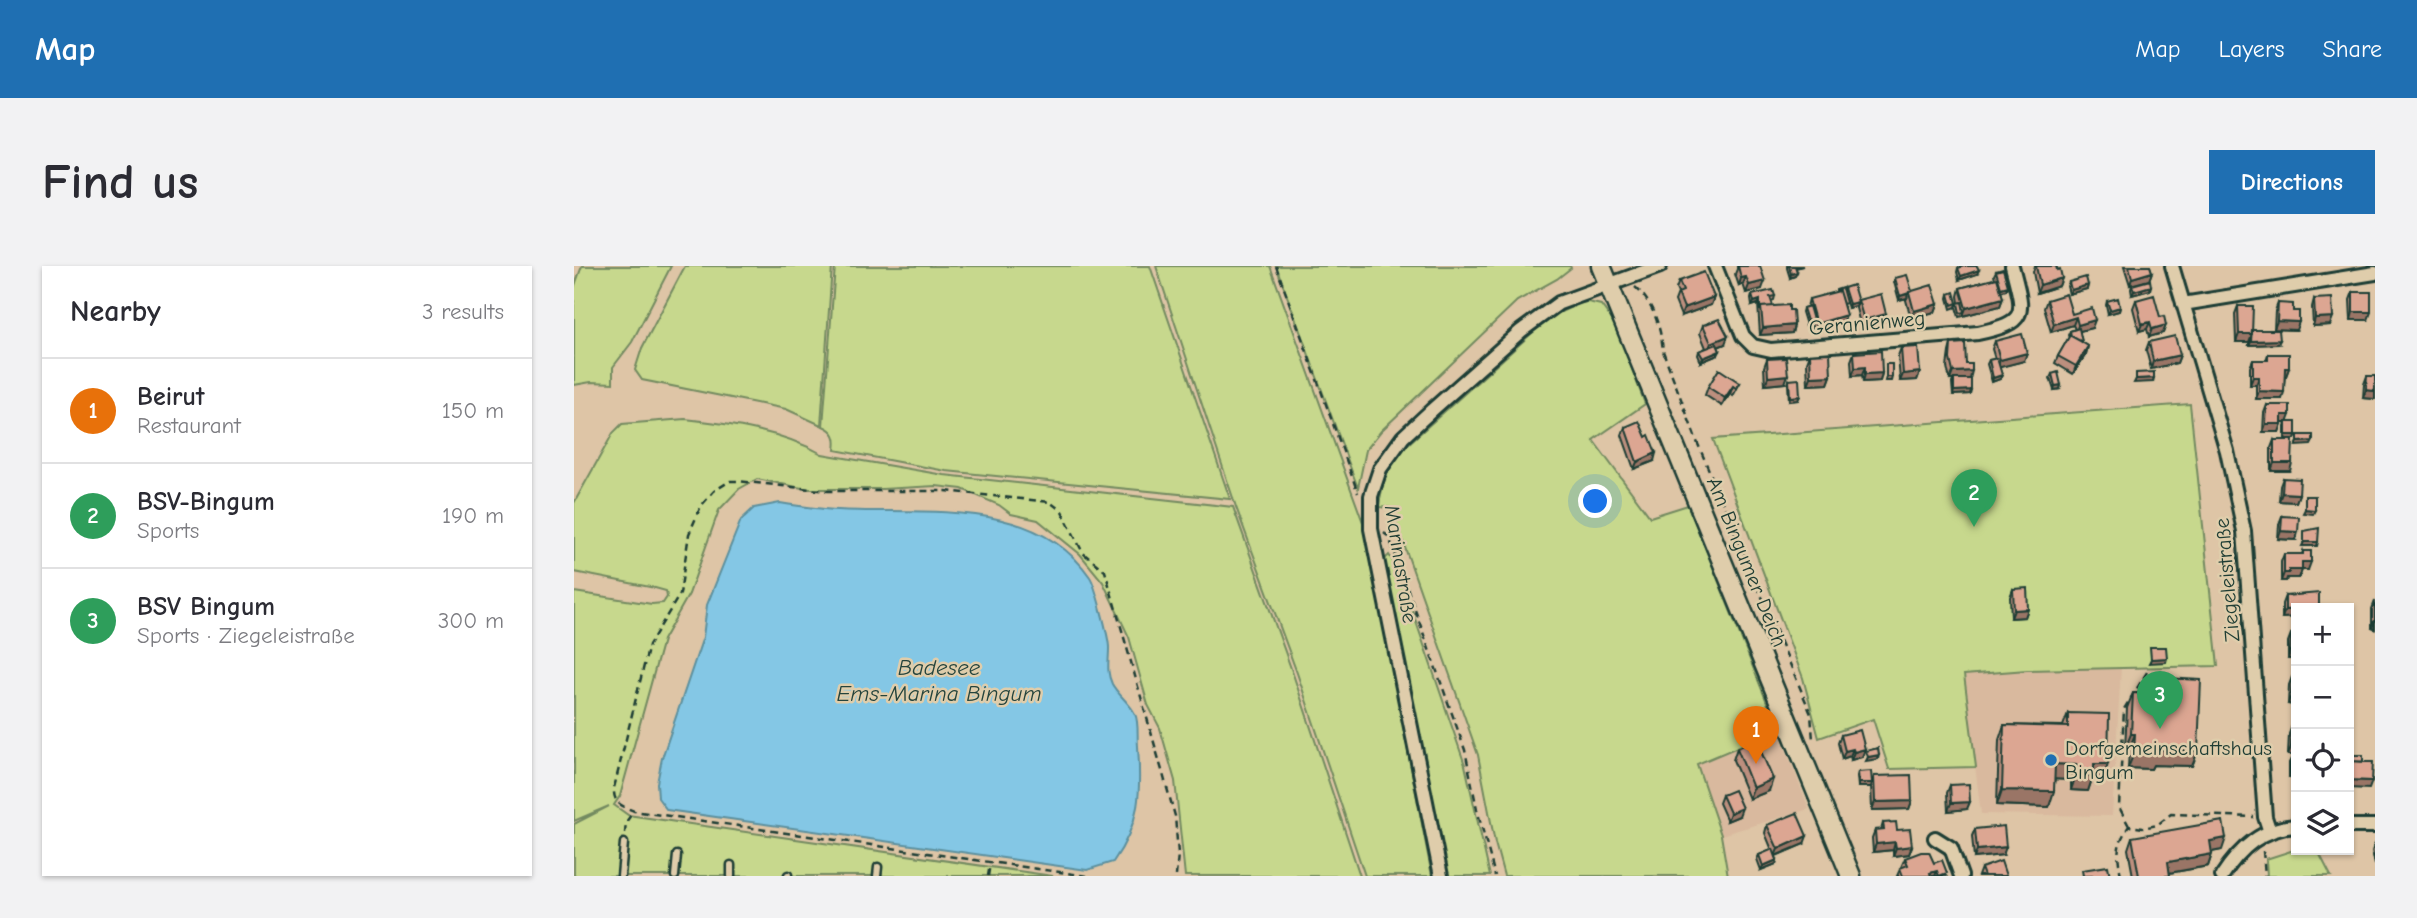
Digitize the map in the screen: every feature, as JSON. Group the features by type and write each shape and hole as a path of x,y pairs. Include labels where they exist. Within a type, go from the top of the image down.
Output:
{"main road":[{"name":"Am Bingumer Deich","path":"1601,266 1851,876"}],"street":[{"name":"Marinastraße","path":"1441,876 1371,529 1371,496 1375,481 1387,456 1403,437 1512,339 1549,310 1559,303 1660,266"},
{"name":"Geranienweg","path":"1715,266 1743,336 1753,346 1772,349 1978,333 2005,327 2016,320 2020,312 2021,300 2012,266"},
{"name":"Ziegeleistraße","path":"2172,266 2227,451 2244,531 2264,834"},
{"path":"2183,304 2375,273"},
{"path":"2354,826 2375,826"},
{"path":"2222,876 2239,854 2264,834 2291,827"},
{"path":"1935,838 1951,848 1961,876"}],"lane":[{"path":"621,876 624,843"},
{"path":"675,876 677,855"},
{"path":"731,876 732,865"},
{"path":"877,876 878,867"}],"path":[{"path":"1276,266 1359,496"},
{"path":"1627,277 1646,296 1661,336 1663,351 1698,444 1811,714"},
{"path":"1087,876 634,811 618,804 614,797 614,788 649,645 680,594 689,534 701,506 714,491 730,481 738,481 828,491 946,491 1050,502 1059,506 1083,553 1105,570 1175,817 1178,854 1176,876"},
{"path":"1371,529 1382,530 1389,537 1400,565 1465,750 1495,876"},
{"path":"2129,826 2119,807 2124,709 2149,669"},
{"path":"626,822 634,811"},
{"path":"2129,826 2143,828 2157,825 2171,814 2264,817"},
{"path":"2121,876 2118,862 2119,841 2129,826"},
{"path":"2264,834 2262,847 2266,876"},
{"path":"988,876 990,864"},
{"path":"1041,876 1042,870"}],"shaded area":[{"path":"2121,668 2112,816 1981,814 1964,675 2027,670"},
{"path":"1778,730 1809,809 1721,835 1696,764"}],"green space":[{"path":"582,266 671,266 632,342 613,367 613,383 591,382 574,385 574,288"},
{"path":"685,266 832,266 821,425 786,409 642,380 635,370 642,348"},
{"path":"835,266 1150,266 1230,499 946,471 835,450 834,435 823,426"},
{"path":"1156,266 1270,266 1365,528 1432,876 1365,876 1297,673 1236,507"},
{"path":"1276,266 1571,268 1517,301 1381,431 1366,450 1358,488"},
{"path":"1588,302 1601,305 1615,324 1645,404 1593,440 1650,517 1688,505 1778,730 1697,764 1721,835 1728,876 1504,876 1478,755 1391,508 1379,507 1387,474 1407,445 1550,317"},
{"path":"2190,404 2218,666 2027,670 1964,675 1976,767 1889,769 1873,719 1819,738 1803,678 1713,439"},
{"path":"685,419 773,434 822,454 944,475 1233,507 1293,674 1360,876 1185,876 1175,781 1160,728 1148,705 1129,637 1103,582 1080,554 1038,520 1011,514 999,505 962,489 936,486 807,489 757,479 739,489 719,510 689,594 663,640 620,796 614,805 628,815 1053,876 574,876 574,824 609,806 574,821 574,592 652,604 663,603 667,597 666,591 655,588 574,572 574,503 613,433 622,424"},
{"path":"1389,555 1398,569 1465,765 1490,876 1446,876 1384,560"},
{"path":"2291,851 2291,855 2320,855 2331,876 2267,876 2266,859"}],"water":[{"name":"Badesee Ems-Marina Bingum","path":"780,503 838,510 975,515 1008,522 1039,533 1067,551 1090,577 1108,642 1110,679 1133,710 1137,721 1137,806 1129,833 1113,862 1087,870 667,810 658,798 657,783 662,758 703,637 707,605 741,520 754,508"}],"building":[{"path":"1738,266 1760,266 1765,281 1749,285 1746,277 1741,278"},
{"path":"1789,266 1795,266 1797,272 1791,274"},
{"path":"1977,266 1979,270 1961,276 1958,268"},
{"path":"2036,266 2056,266 2057,270 2060,269 2062,278 2040,285"},
{"path":"2129,266 2150,266 2152,272 2132,278"},
{"path":"2003,269 2008,286 2001,288 1996,271"},
{"path":"1704,272 1714,297 1684,308 1678,293 1683,291 1679,281"},
{"path":"1907,275 1912,291 1900,296 1895,278"},
{"path":"2086,277 2088,285 2071,290 2069,282"},
{"path":"1997,278 2003,298 1966,308 1960,288"},
{"path":"2150,280 2151,286 2134,291 2132,285"},
{"path":"1853,285 1858,302 1849,304 1844,288"},
{"path":"1932,285 1938,304 1914,311 1909,292"},
{"path":"1842,288 1846,303 1843,304 1839,291 1836,291"},
{"path":"1773,290 1775,296 1770,297 1773,306 1761,307 1760,311 1760,300 1754,302 1752,295"},
{"path":"1839,291 1846,315 1816,324 1809,299"},
{"path":"1954,292 1957,303 1952,305 1949,294"},
{"path":"2353,292 2371,292 2371,312 2353,312"},
{"path":"1881,294 1886,314 1864,320 1858,300"},
{"path":"2066,294 2072,314 2092,308 2095,320 2078,325 2076,317 2054,324 2047,300"},
{"path":"2154,295 2160,317 2164,316 2166,325 2152,329 2150,322 2142,324 2136,300"},
{"path":"2118,298 2120,307 2110,310 2107,301"},
{"path":"2332,298 2333,317 2315,318 2314,299"},
{"path":"1962,302 1964,312 1960,313 1958,303"},
{"path":"2278,303 2293,304 2293,311 2299,311 2299,322 2277,321"},
{"path":"1789,305 1789,310 1793,310 1794,325 1763,328 1761,307"},
{"path":"1809,306 1813,320 1807,321 1803,308"},
{"path":"2238,306 2253,306 2252,334 2239,334"},
{"path":"1719,319 1728,336 1711,343 1703,325"},
{"path":"2079,328 2082,342 2071,336 2070,331"},
{"path":"2252,330 2279,330 2280,340 2251,341"},
{"path":"2022,334 2027,353 2000,360 1995,341"},
{"path":"2070,335 2088,346 2076,366 2058,356"},
{"path":"2175,336 2180,355 2153,361 2149,342"},
{"path":"1965,343 1966,364 1972,364 1972,371 1953,372 1951,344"},
{"path":"1717,344 1720,351 1703,358 1699,351"},
{"path":"1918,347 1920,372 1903,374 1901,348"},
{"path":"1881,351 1882,373 1865,374 1865,367 1855,368 1854,353"},
{"path":"1830,353 1831,376 1811,377 1810,354"},
{"path":"2268,354 2289,354 2289,368 2285,368 2284,392 2259,391 2259,377 2253,377 2253,360 2268,360"},
{"path":"1786,358 1788,375 1768,377 1767,359"},
{"path":"1997,358 2002,375 1993,378 1989,360"},
{"path":"1886,364 1892,364 1892,377 1886,377"},
{"path":"1719,369 1740,383 1736,388 1733,386 1725,398 1708,387"},
{"path":"2058,372 2061,385 2055,386 2052,374"},
{"path":"2154,372 2154,378 2136,379 2136,373"},
{"path":"2367,376 2375,376 2375,391 2366,390"},
{"path":"1799,379 1800,396 1790,397 1789,380"},
{"path":"1954,379 1971,379 1971,390 1954,391"},
{"path":"2267,405 2290,405 2290,415 2282,415 2282,424 2266,424"},
{"path":"1639,421 1646,437 1649,435 1656,453 1637,462 1625,427"},
{"path":"2286,422 2296,422 2296,435 2286,435"},
{"path":"2298,435 2313,435 2313,441 2298,442"},
{"path":"2274,440 2293,440 2292,463 2274,463"},
{"path":"2283,478 2300,479 2299,494 2282,493"},
{"path":"2305,496 2315,496 2315,510 2305,509"},
{"path":"2282,516 2299,517 2298,532 2281,531"},
{"path":"2319,528 2318,542 2304,542 2304,531"},
{"path":"2303,551 2311,551 2311,562 2302,562 2302,570 2289,570 2289,573 2284,573 2284,554 2303,554"},
{"path":"2027,588 2028,609 2014,610 2013,589"},
{"path":"2319,593 2319,603 2291,603 2291,609 2285,610 2285,596"},
{"path":"2150,647 2166,647 2167,658 2151,659"},
{"path":"2164,678 2201,680 2198,751 2157,749 2157,754 2134,753 2135,734 2131,734 2133,693 2163,694"},
{"name":"Dorfgemeinschaftshaus Bingum","path":"2068,713 2109,714 2108,764 2094,764 2094,776 2076,775 2077,765 2055,764 2054,791 2002,790 2004,725 2068,727"},
{"path":"1860,730 1865,749 1845,751 1841,735"},
{"path":"1756,740 1773,779 1753,788 1737,748"},
{"path":"1878,748 1879,755 1868,757 1866,751"},
{"path":"2354,755 2363,755 2363,762 2354,761"},
{"path":"2354,761 2373,762 2372,781 2354,780"},
{"path":"1871,771 1872,783 1859,783 1858,772"},
{"path":"1911,775 1912,801 1875,802 1874,776"},
{"path":"1969,784 1970,802 1951,803 1950,785"},
{"path":"1734,790 1742,808 1730,813 1722,795"},
{"path":"1797,813 1807,836 1778,849 1767,825"},
{"path":"2223,821 2226,838 2210,841 2212,854 2168,862 2170,876 2139,876 2132,837"},
{"path":"1896,822 1897,830 1910,829 1912,846 1896,848 1895,842 1876,844 1875,830 1884,829 1883,823"},
{"path":"2004,826 2006,847 1977,850 1975,829"},
{"path":"1773,849 1777,860 1763,866 1759,855"},
{"path":"1929,852 1934,863 1942,860 1947,873 1939,876 1937,871 1930,873 1931,876 1903,876 1900,868 1908,865 1905,858"},
{"path":"2001,861 2006,876 1984,876 1981,868"},
{"path":"2108,866 2110,876 2083,876 2082,870"}],"place":[{"name":"BSV-Bingum","path":"1974,527"},
{"name":"BSV Bingum","path":"2160,729"},
{"name":"Dorfgemeinschaftshaus Bingum","path":"2051,760"},
{"name":"Beirut","path":"1756,764"}]}
